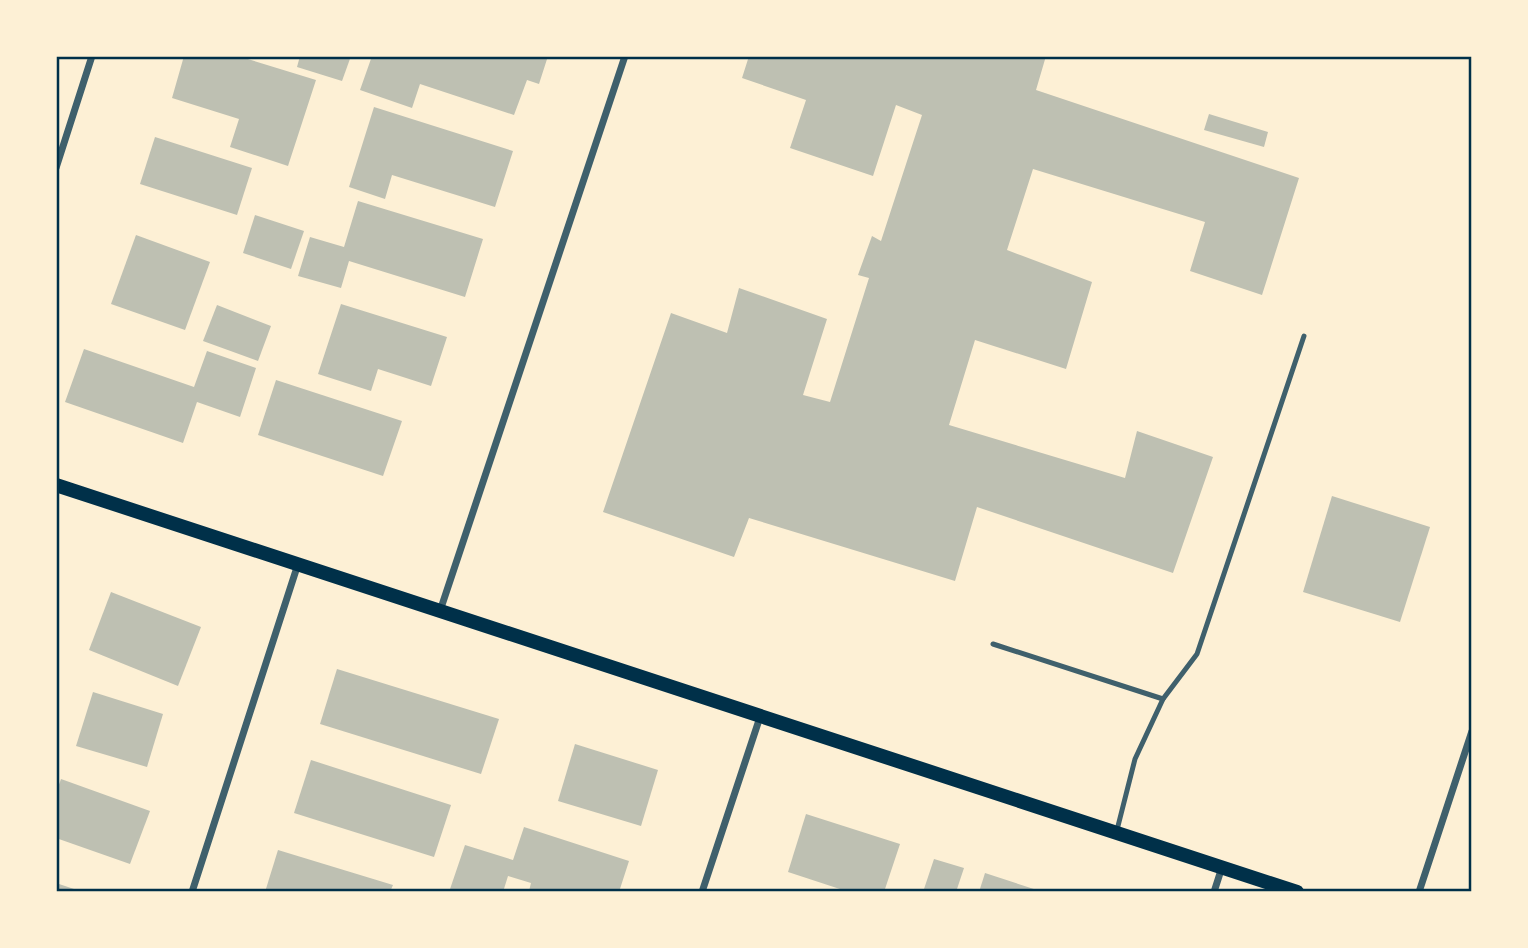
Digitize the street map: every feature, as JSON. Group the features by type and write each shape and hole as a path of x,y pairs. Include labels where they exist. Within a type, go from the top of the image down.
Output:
{"main road":[{"path":"56,485 1297,892"}],"street":[{"path":"56,168 92,56"},
{"path":"440,611 625,56"},
{"path":"192,892 298,564"},
{"path":"702,892 761,716"},
{"path":"1419,892 1472,731"},
{"path":"1214,892 1222,867"}],"lane":[{"path":"1116,833 1135,760 1163,699 1196,654 1304,336"},
{"path":"993,644 1163,699"}],"building":[{"path":"184,56 238,56 316,80 288,166 230,147 239,119 172,98"},
{"path":"300,56 351,56 342,81 297,67"},
{"path":"372,56 548,56 539,84 527,80 514,115 420,84 412,108 360,90"},
{"path":"749,56 1046,56 1036,90 1299,178 1262,295 1190,271 1205,222 1033,169 1007,250 1092,282 1066,369 975,340 949,425 1125,478 1137,431 1213,457 1173,573 977,507 955,581 749,518 734,557 603,512 671,313 727,333 739,288 827,319 803,395 830,402 869,278 858,275 872,236 881,241 922,115 896,105 873,176 790,148 806,100 742,78"},
{"path":"374,107 513,151 495,207 392,175 385,199 349,187"},
{"path":"1209,114 1268,132 1264,147 1204,130"},
{"path":"155,137 252,168 237,215 140,184"},
{"path":"358,201 483,239 465,297 349,261 341,288 298,276 310,237 344,247"},
{"path":"255,215 304,231 291,269 243,253"},
{"path":"136,235 210,262 185,330 111,304"},
{"path":"341,304 447,337 431,386 378,369 371,391 318,374"},
{"path":"217,305 271,326 258,361 203,341"},
{"path":"84,349 194,387 207,351 256,368 240,417 197,402 183,443 65,402"},
{"path":"276,380 402,421 383,476 258,435"},
{"path":"1332,496 1430,527 1400,622 1303,592"},
{"path":"111,592 201,627 178,686 89,650"},
{"path":"337,669 499,719 481,774 320,724"},
{"path":"93,692 163,714 147,767 76,746"},
{"path":"575,744 658,770 641,826 558,801"},
{"path":"311,760 451,805 434,857 294,813"},
{"path":"61,779 150,811 130,864 56,838 56,793"},
{"path":"806,814 900,844 884,892 849,892 788,872"},
{"path":"524,827 629,861 619,892 532,892 529,891 531,883 508,876 503,892 449,892 465,845 513,860"},
{"path":"278,850 393,885 390,892 265,892"},
{"path":"934,859 964,868 956,892 923,892"},
{"path":"985,873 1040,891 1040,892 979,892"},
{"path":"56,883 80,891 80,892 56,892"}]}
